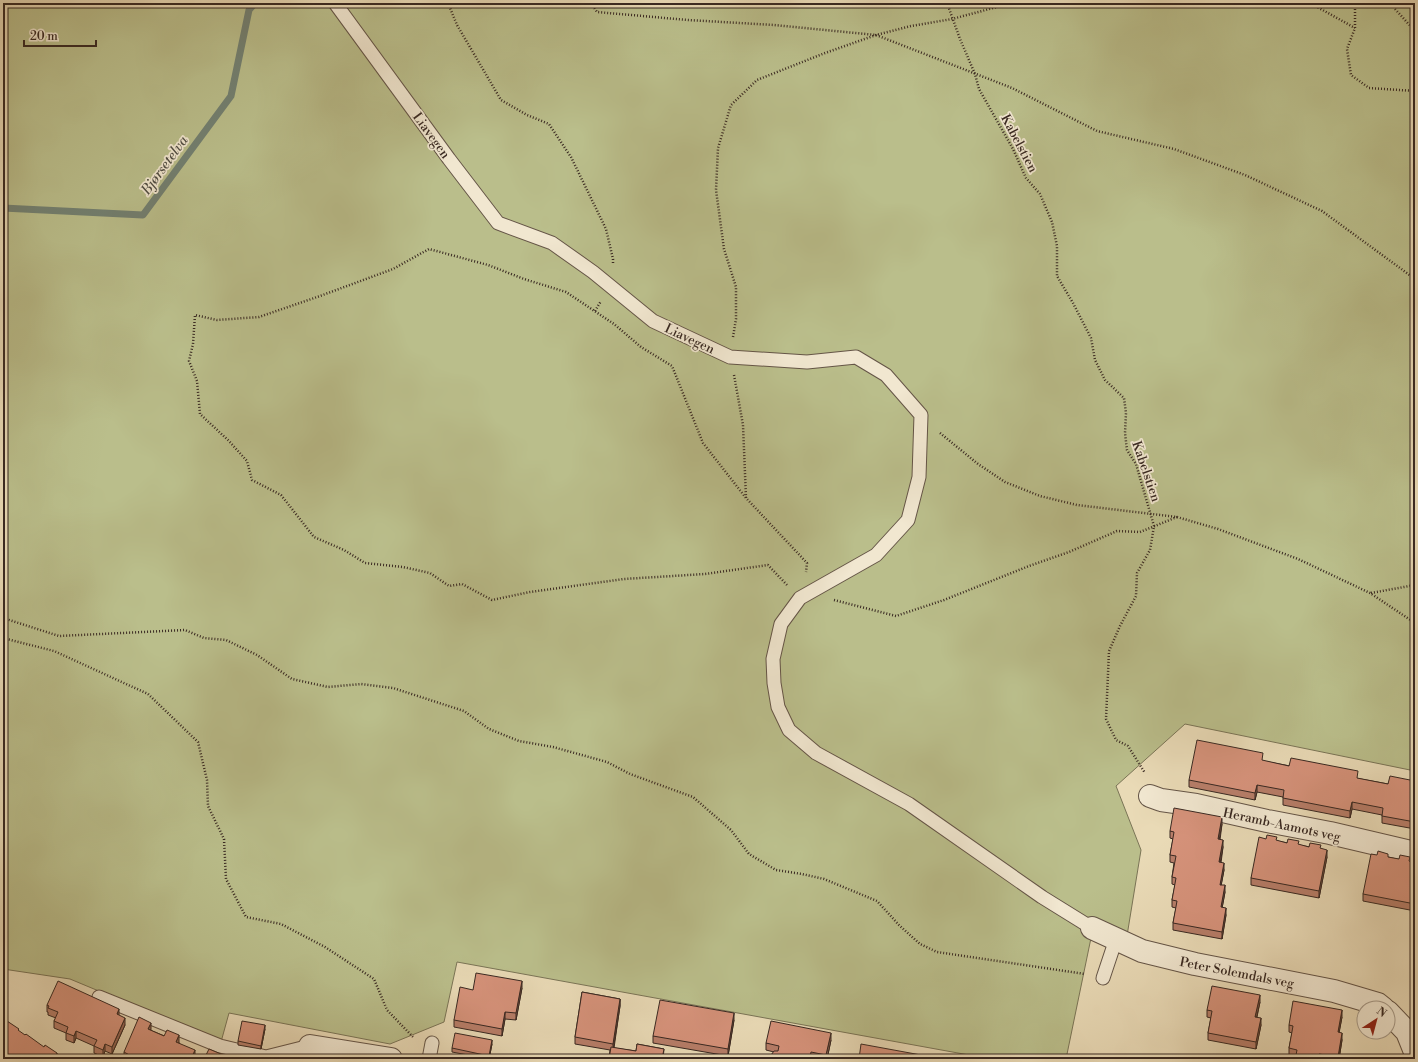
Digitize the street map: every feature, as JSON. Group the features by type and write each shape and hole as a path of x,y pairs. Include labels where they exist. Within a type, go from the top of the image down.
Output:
{"street":[{"name":"Heramb-Aamots veg","path":"1150,796 1161,800 1196,805 1330,833 1415,853"},
{"name":"Peter Solemdals veg","path":"1092,928 1142,951 1195,964 1334,991 1366,1000"},
{"path":"1396,1020 1407,1032 1415,1052"},
{"path":"310,1046 391,1059"}],"lane":[{"name":"Liavegen","path":"335,3 449,160 498,223 552,243 593,272 654,321 730,357 807,362 856,357 886,375 921,415"},
{"path":"921,415 919,476 908,520 876,555 800,598 781,624 773,659 774,683 778,707 789,730 816,753 909,804 1042,897 1092,928"},
{"path":"1103,978 1116,939"},
{"path":"99,997 220,1046 266,1057 310,1046"},
{"path":"429,1059 432,1043"}],"path":[{"path":"448,3 457,25 501,100 527,115 549,124 571,157 606,229 613,260 610,286 595,311"},
{"path":"591,3 597,12 688,20 774,25 876,35 1012,88 1097,131 1174,149 1245,175 1322,211 1415,279"},
{"name":"Kabelstien","path":"947,3 952,19 975,74 979,89 1013,149 1026,178 1040,194 1052,222 1057,246 1056,276 1073,303 1091,338 1095,360 1105,380 1124,398 1127,450 1136,464 1154,526 1150,550 1137,573 1136,596 1109,651 1106,719 1116,740 1128,746 1143,768 1151,785 1150,796"},
{"path":"746,498 743,425 730,357 736,319 736,287 724,249 716,190 718,148 731,105 757,80 825,53 876,35 911,26 952,19 1012,3"},
{"path":"1310,3 1354,28"},
{"path":"1355,3 1354,28 1347,49 1351,75 1369,88 1415,91"},
{"path":"1395,3 1395,9 1415,32"},
{"path":"800,598 807,564 746,498 703,443 672,366 641,346 614,324 566,292 524,279 488,264 429,249 393,269 259,317 216,320 195,315 193,344 188,361 197,381 200,414 229,441 247,461 252,480 281,495 314,537 344,550 366,563 403,567 430,573 449,586 462,584 492,600 530,592 624,580 705,574 768,565 800,598 833,600 896,616 944,600 1029,566 1069,552 1117,531 1140,532 1177,517"},
{"path":"921,415 945,438 978,464 1005,482 1040,496 1077,505 1177,517 1218,529 1298,559 1370,593 1415,623"},
{"path":"1370,593 1415,585"},
{"path":"3,618 59,636 186,630 204,638 226,640 257,655 292,679 328,687 361,684 393,688 464,711 489,730 519,741 553,747 607,762 630,774 694,797 731,830 749,854 776,870 824,879 877,901 899,926 920,944 937,952 1103,978"},
{"path":"3,638 54,651 148,694 198,742 207,780 208,806 224,839 226,879 246,917 281,924 324,947 374,979 387,1010 414,1039 432,1043"}],"green space":[{"path":"3,3 1415,3 1415,771 1185,724 1116,786 1141,850 1125,948 1091,938 1066,1059 991,1059 457,962 444,1022 390,1044 229,1013 221,1042 70,979 3,969"}],"building":[{"path":"1197,740 1263,753 1262,760 1289,766 1291,758 1358,771 1357,778 1388,784 1390,776 1415,781 1415,822 1382,816 1383,808 1352,802 1350,811 1283,798 1284,790 1257,785 1255,793 1189,780"},
{"path":"1174,808 1222,817 1218,839 1223,840 1219,862 1224,863 1220,885 1225,885 1221,907 1226,908 1222,932 1173,923 1177,901 1172,900 1176,878 1172,877 1176,856 1170,855 1174,832 1170,831"},
{"path":"1267,835 1277,837 1276,840 1287,843 1288,839 1299,841 1298,844 1309,847 1310,843 1321,845 1320,848 1327,850 1319,891 1251,878 1259,837 1266,839"},
{"path":"1378,851 1388,854 1388,857 1399,859 1400,855 1410,857 1409,861 1415,863 1415,904 1363,894 1371,854 1377,855"},
{"path":"476,973 522,981 516,1013 505,1012 502,1029 454,1020 460,987 473,990"},
{"path":"58,981 119,1009 117,1014 125,1018 112,1047 105,1044 103,1050 94,1046 97,1040 76,1031 74,1036 66,1033 68,1027 54,1021 58,1012 48,1008 49,1006 47,1005"},
{"path":"1212,986 1260,995 1255,1017 1261,1018 1256,1042 1208,1033 1212,1011 1207,1010"},
{"path":"582,992 620,999 613,1044 575,1037"},
{"path":"660,1000 734,1013 728,1049 653,1036"},
{"path":"1293,1001 1342,1010 1338,1032 1342,1033 1338,1057 1319,1054 1318,1059 1296,1055 1297,1050 1289,1048 1293,1026 1289,1025"},
{"path":"139,1017 151,1023 148,1029 164,1036 167,1030 179,1035 176,1042 195,1050 191,1059 138,1059 135,1058 136,1055 133,1057 124,1052"},
{"path":"3,1021 6,1023 7,1021 25,1035 26,1034 44,1047 45,1045 57,1053 54,1059 6,1059 3,1057"},
{"path":"242,1021 265,1025 261,1046 238,1041"},
{"path":"771,1021 831,1033 826,1055 811,1052 810,1058 814,1059 768,1059 774,1051 778,1051 779,1046 766,1043"},
{"path":"455,1033 492,1040 489,1056 452,1048"},
{"path":"637,1044 664,1049 662,1059 609,1059 611,1047 636,1051"},
{"path":"861,1044 921,1055 921,1059 859,1059"},
{"path":"209,1049 221,1054 218,1059 204,1059"}],"waterway":[{"name":"Bjørsetelva","path":"3,208 143,215 231,96 249,10 255,3"}]}
